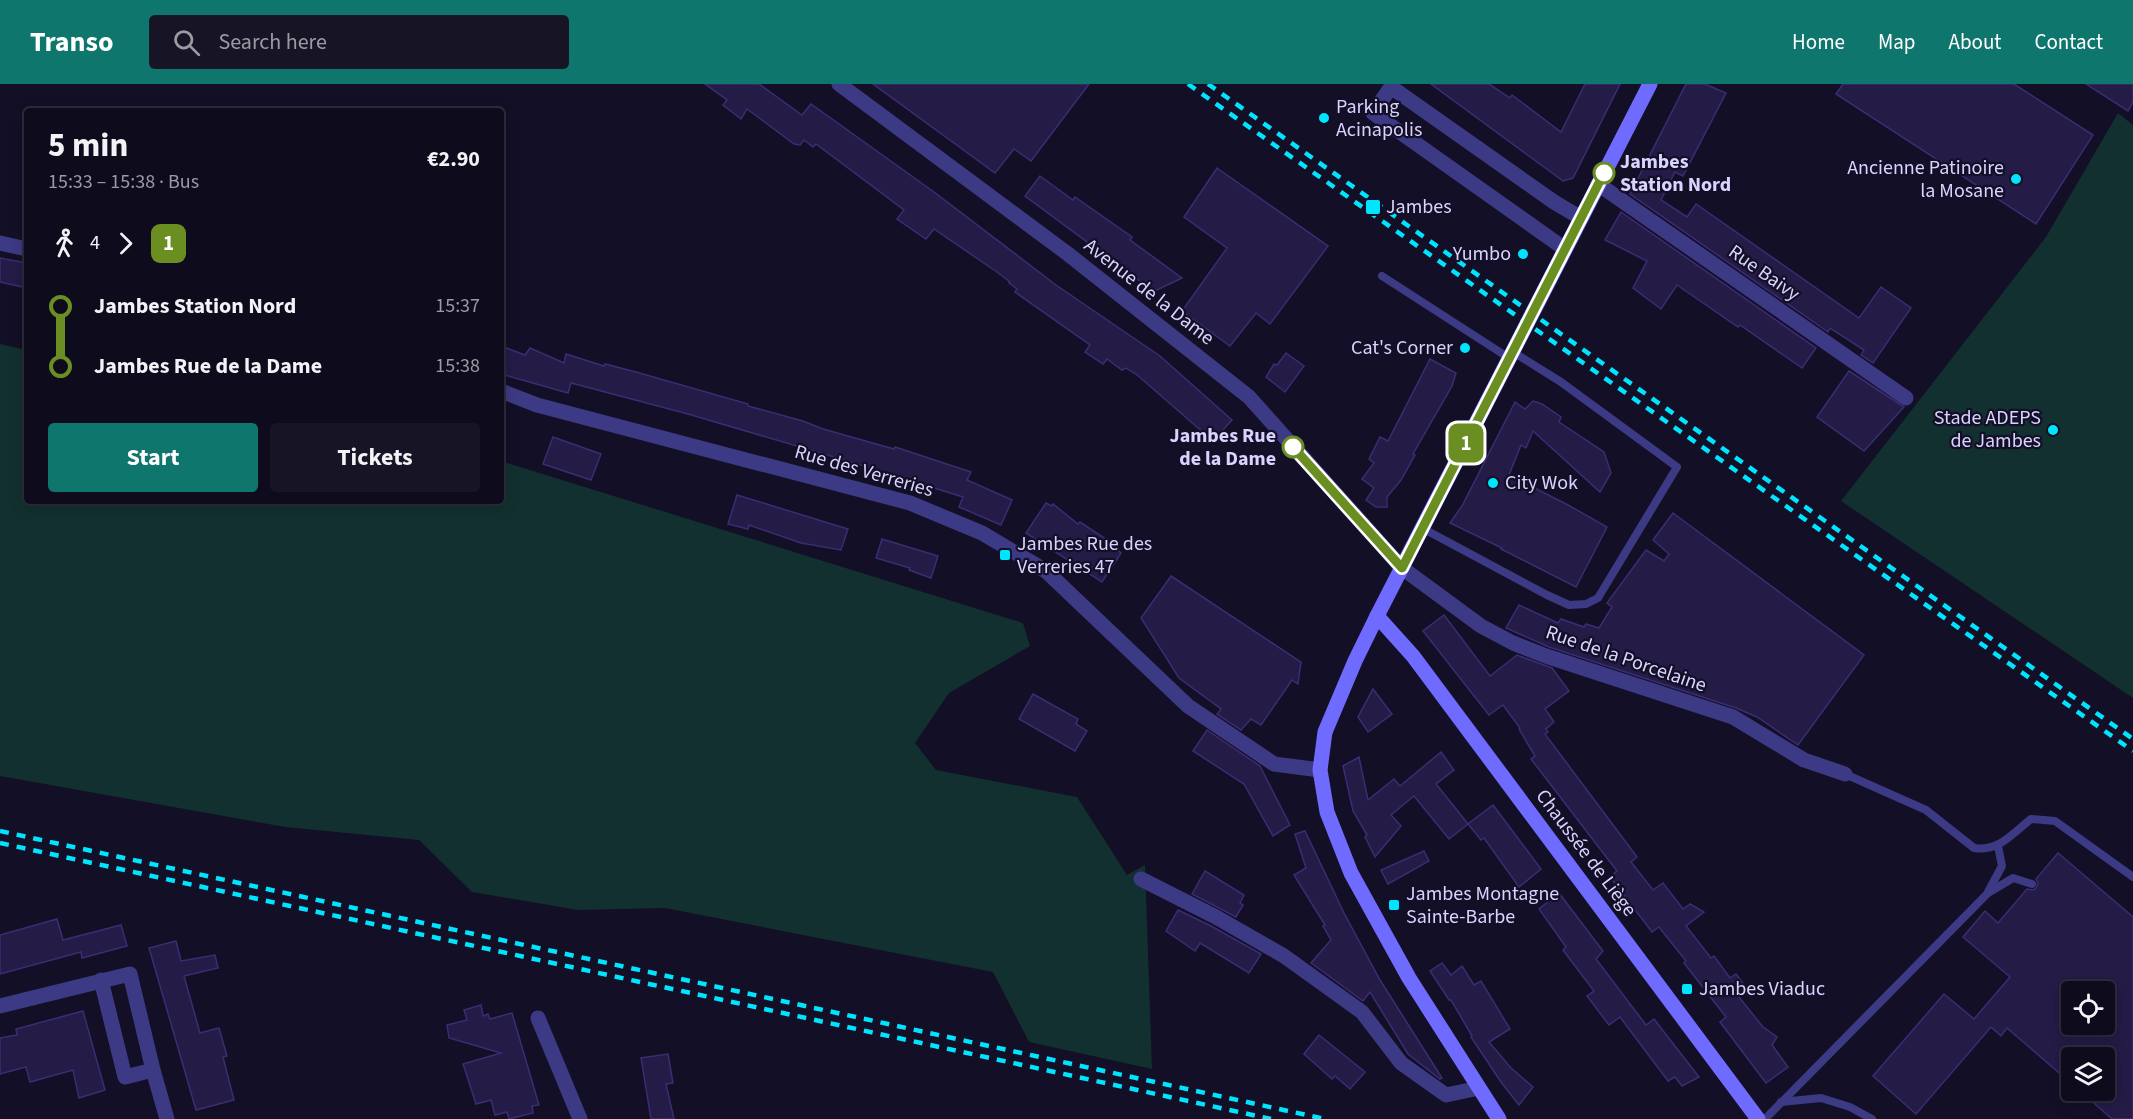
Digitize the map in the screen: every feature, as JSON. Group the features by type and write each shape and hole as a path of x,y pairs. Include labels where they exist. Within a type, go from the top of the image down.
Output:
{"main road":[{"path":"1499,1119 1409,978 1351,873 1327,812 1320,770 1325,732 1377,616 1650,84"},
{"name":"Chaussée de Liège","path":"1377,616 1413,656 1758,1119"}],"street":[{"name":"Avenue de la Dame","path":"839,84 1068,254 1249,397 1402,568"},
{"path":"1565,249 1373,113 1390,86 1554,202 1581,218"},
{"name":"Rue Baivy","path":"1598,184 1906,398"},
{"path":"0,243 24,248"},
{"name":"Rue des Verreries","path":"504,392 537,405 910,502 982,533 1046,571 1188,706 1274,764 1320,770"},
{"name":"Rue de la Porcelaine","path":"1402,568 1481,626 1513,643 1546,656 1733,717 1804,760 1845,774"},
{"path":"1141,879 1216,917 1284,956 1362,1012 1401,1063 1446,1095 1479,1088"},
{"path":"0,1006 130,974 166,1119"},
{"path":"101,980 125,1077 153,1070"},
{"path":"538,1018 580,1119"}],"lane":[{"path":"1383,276 1511,355 1561,382 1677,467 1598,597 1586,604 1569,605 1547,595 1422,528"},
{"path":"1845,774 1926,810 1974,848 1984,850 1998,846 2031,819 2055,821 2133,877"},
{"path":"1988,893 2002,866 1998,846"},
{"path":"1765,1119 1988,893 2013,878 2032,884"},
{"path":"1781,1102 1821,1098 1850,1107 1872,1119"}],"green space":[{"path":"2118,113 2133,125 2133,698 1841,501 2046,237"},
{"path":"0,344 24,349 24,504 504,504 504,462 1023,623 1030,646 949,693 915,743 936,770 1077,797 1127,875 1145,865 1152,1069 1029,1042 993,972 665,908 578,910 472,892 419,840 285,827 0,776"}],"building":[{"path":"705,84 759,84 802,115 811,104 934,192 1056,285 1160,356 1232,420 1213,441 1136,374 1126,368 1122,370 1107,359 1103,364 1085,352 1090,345 1015,292 1017,289 997,272 934,229 926,239 897,219 904,210 816,144 813,147 804,140 800,145 794,144 747,109 741,119 723,105 727,100"},
{"path":"873,84 1089,84 1031,161 1014,149 995,173"},
{"path":"1431,84 1489,84 1510,98 1512,95 1561,132 1585,84 1620,84 1573,178 1563,181"},
{"path":"1686,84 1705,84 1726,93 1683,176 1675,172 1661,200 1687,217 1696,204 1859,318 1881,287 1911,308 1873,363 1861,355 1864,350 1830,328 1828,332 1630,194"},
{"name":"Ancienne Patinoire la Mosane","path":"1843,84 2014,84 2093,135 2036,224 1836,94"},
{"path":"2086,84 2133,84 2133,102 2128,111"},
{"path":"1217,168 1328,246 1270,324 1256,313 1230,346 1182,311 1227,248 1184,217"},
{"path":"1040,176 1073,200 1075,197 1132,237 1130,240 1182,278 1157,290 1148,287 1025,196"},
{"path":"1621,212 1816,348 1802,368 1677,285 1661,309 1633,288 1647,261 1605,240"},
{"path":"0,258 24,262 24,287 0,282"},
{"path":"504,347 525,355 530,348 564,363 566,354 748,404 748,406 823,429 894,449 895,447 971,472 967,480 1012,500 1001,525 959,507 963,497 851,462 688,414 571,383 568,393 504,375"},
{"path":"1286,353 1304,366 1285,392 1266,377 1274,364 1277,365"},
{"path":"1430,359 1456,373 1452,386 1413,454 1415,455 1401,480 1387,497 1387,507 1376,507 1366,500 1374,488 1362,479 1374,463 1369,459 1380,437 1388,441"},
{"path":"1849,371 1904,407 1864,451 1817,417"},
{"path":"1533,401 1542,404 1561,417 1559,422 1604,452 1611,473 1600,492 1533,431 1526,448 1521,445 1509,475 1607,527 1576,587 1450,523 1462,506 1515,402 1525,409"},
{"path":"553,437 601,454 591,480 543,464"},
{"path":"737,495 848,529 841,550 801,543 749,525 748,529 728,524"},
{"path":"1046,503 1052,506 1053,504 1078,524 1080,522 1118,547 1121,553 1102,582 1026,533"},
{"path":"1673,513 1864,655 1798,745 1757,717 1736,708 1549,647 1506,628 1519,605 1558,623 1561,619 1584,627 1586,624 1599,628 1612,607 1607,603 1646,550 1664,561 1669,554 1653,540"},
{"path":"882,539 938,556 931,578 909,570 910,568 876,558"},
{"path":"1171,576 1301,662 1298,684 1292,680 1261,725 1251,719 1241,730 1217,714 1221,709 1179,678 1141,618"},
{"path":"1444,615 1490,676 1517,655 1552,668 1569,691 1545,709 1554,722 1546,729 1548,732 1545,734 1637,857 1631,862 1653,890 1663,883 1683,909 1690,904 1704,912 1686,926 1711,958 1714,956 1730,978 1736,974 1748,990 1739,997 1763,1027 1777,1037 1772,1045 1788,1067 1766,1083 1720,1022 1726,1017 1684,963 1686,961 1659,927 1652,932 1610,877 1617,871 1531,759 1535,756 1520,728 1503,705 1489,715 1423,631"},
{"path":"1373,689 1392,714 1368,732 1358,717"},
{"path":"1033,694 1078,719 1076,724 1087,731 1075,751 1019,719"},
{"path":"1207,730 1260,766 1290,825 1273,836 1244,784 1193,751"},
{"path":"1441,752 1454,770 1436,784 1468,824 1449,839 1414,796 1391,815 1401,826 1375,857 1365,837 1367,835 1353,811 1343,766 1359,757 1368,800 1394,779 1400,786"},
{"path":"1493,805 1541,869 1519,887 1484,838 1481,840 1468,824"},
{"path":"1305,831 1344,913 1380,980 1442,1078 1440,1079 1408,1054 1370,992 1363,1001 1311,963 1331,940 1323,926 1325,925 1294,875 1306,868 1295,834"},
{"path":"1424,851 1429,861 1388,884 1381,870"},
{"path":"2058,853 2133,917 2133,1119 2112,1119 2092,1101 2115,1101 2115,1047 2061,1047 2061,1075 2007,1028 2001,1036 1991,1027 1916,1114 1873,1076 1944,994 1974,1019 2010,977 1963,937 1985,911 1998,923 2027,889 2033,890 2038,883 2036,879"},
{"path":"1205,871 1244,895 1240,903 1243,905 1236,917 1192,894"},
{"path":"1559,893 1603,951 1596,959 1646,1025 1654,1019 1699,1077 1682,1086 1675,1077 1668,1081 1620,1017 1609,1025 1587,996 1594,991 1563,950 1566,947 1539,909"},
{"path":"1178,910 1261,954 1249,973 1200,943 1195,951 1166,931"},
{"path":"57,919 63,940 121,925 127,946 82,958 81,952 0,974 0,935"},
{"path":"176,941 181,961 215,955 218,968 184,976 200,1033 219,1028 227,1056 223,1057 234,1100 196,1110 149,948"},
{"path":"1442,963 1451,975 1462,966 1474,985 1481,981 1510,1029 1489,1042 1511,1068 1533,1087 1519,1105 1471,1037 1451,1000 1430,971"},
{"path":"481,1005 483,1016 488,1014 490,1019 512,1013 539,1105 532,1106 533,1113 509,1119 507,1112 495,1115 491,1100 476,1104 463,1064 501,1053 449,1038 447,1025 467,1020 464,1010"},
{"path":"83,1011 105,1090 79,1098 73,1070 30,1082 26,1067 0,1074 0,1038 17,1035 16,1029"},
{"path":"1319,1035 1365,1072 1350,1089 1335,1076 1332,1079 1304,1054"},
{"path":"668,1054 673,1083 666,1084 674,1119 651,1119 641,1058"}],"railway":[{"path":"1188,84 2133,751"},
{"path":"1208,84 2133,739"},
{"path":"0,831 1325,1119"},
{"path":"0,843 1271,1119"}],"bus line":[{"name":"1","path":"1293,447 1402,568 1604,173"}],"place":[{"name":"Parking Acinapolis","path":"1324,118"},
{"name":"Jambes Station Nord","path":"1604,173"},
{"name":"Ancienne Patinoire la Mosane","path":"2016,179"},
{"name":"Jambes","path":"1373,207"},
{"name":"Yumbo","path":"1523,254"},
{"name":"Cat's Corner","path":"1465,348"},
{"name":"Stade ADEPS de Jambes","path":"2053,430"},
{"name":"Jambes Rue de la Dame","path":"1293,447"},
{"name":"City Wok","path":"1493,483"},
{"name":"Jambes Rue des Verreries 47","path":"1005,555"},
{"name":"Jambes Montagne Sainte-Barbe","path":"1394,905"},
{"name":"Jambes Viaduc","path":"1687,989"}]}
